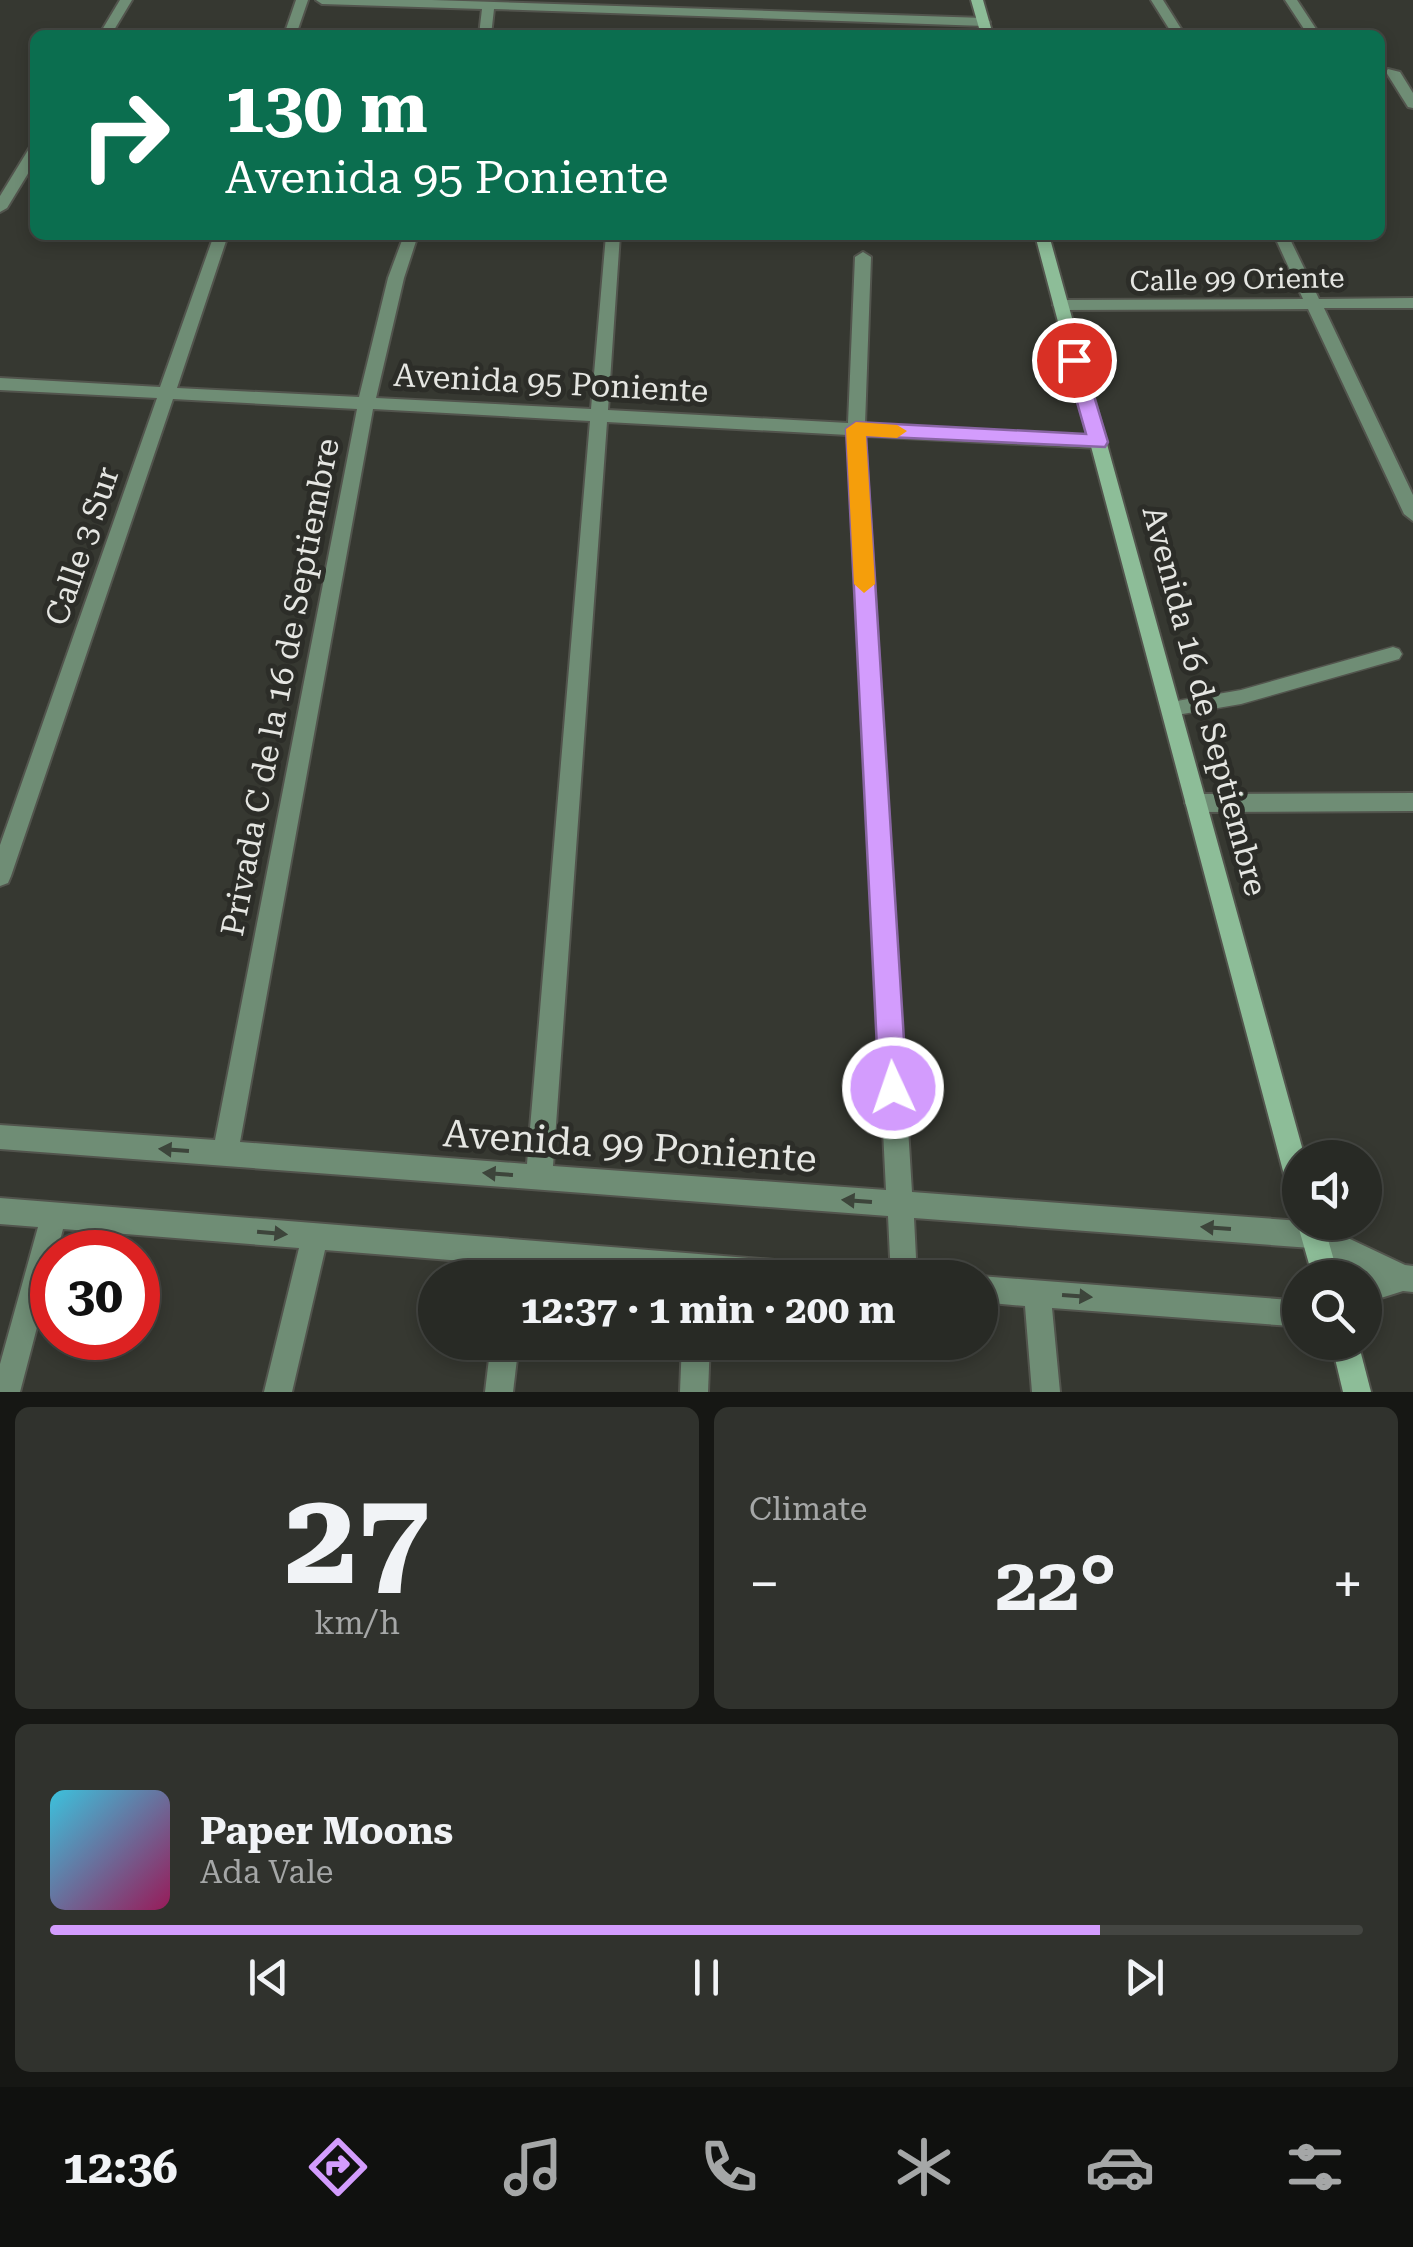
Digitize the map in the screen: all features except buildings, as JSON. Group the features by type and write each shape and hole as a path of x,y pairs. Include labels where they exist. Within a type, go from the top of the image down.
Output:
{"main road":[{"path":"977,0 986,28"},
{"name":"Avenida 16 de Septiembre","path":"1043,240 1287,1140"},
{"path":"1349,1360 1357,1392"}],"street":[{"path":"108,30 126,0"},
{"path":"292,30 302,0"},
{"path":"322,0 686,18 771,15 986,28"},
{"path":"1157,0 1176,30"},
{"path":"1291,0 1311,30"},
{"path":"486,30 488,7"},
{"path":"771,15 771,30"},
{"path":"1386,72 1413,72"},
{"path":"1386,72 1413,104"},
{"path":"0,208 30,158"},
{"name":"Calle 3 Sur","path":"0,876 219,240"},
{"name":"Privada C de la 16 de Septiembre","path":"225,1154 366,403 396,278 409,240"},
{"path":"539,1177 613,240"},
{"path":"1283,240 1413,514"},
{"path":"863,256 856,429 903,1260"},
{"name":"Calle 99 Oriente","path":"1061,305 1413,302"},
{"name":"Avenida 95 Poniente","path":"0,384 1098,442"},
{"path":"1196,804 1413,802"},
{"name":"Avenida 99 Poniente","path":"0,1137 899,1204 1282,1226"},
{"path":"0,1212 314,1236 480,1260"},
{"path":"6,1392 54,1216"},
{"path":"278,1392 314,1236"},
{"path":"1335,1240 1408,1278"},
{"path":"1382,1285 1408,1278"},
{"path":"998,1290 1282,1312"},
{"path":"1036,1293 1046,1392"},
{"path":"499,1392 502,1360"},
{"path":"694,1392 695,1360"}],"lane":[{"path":"1171,709 1240,697 1393,654"}],"slow traffic":[{"path":"864,584 856,429 897,431"}],"route":[{"path":"893,1088 856,429 1098,442 1074,360"}]}
